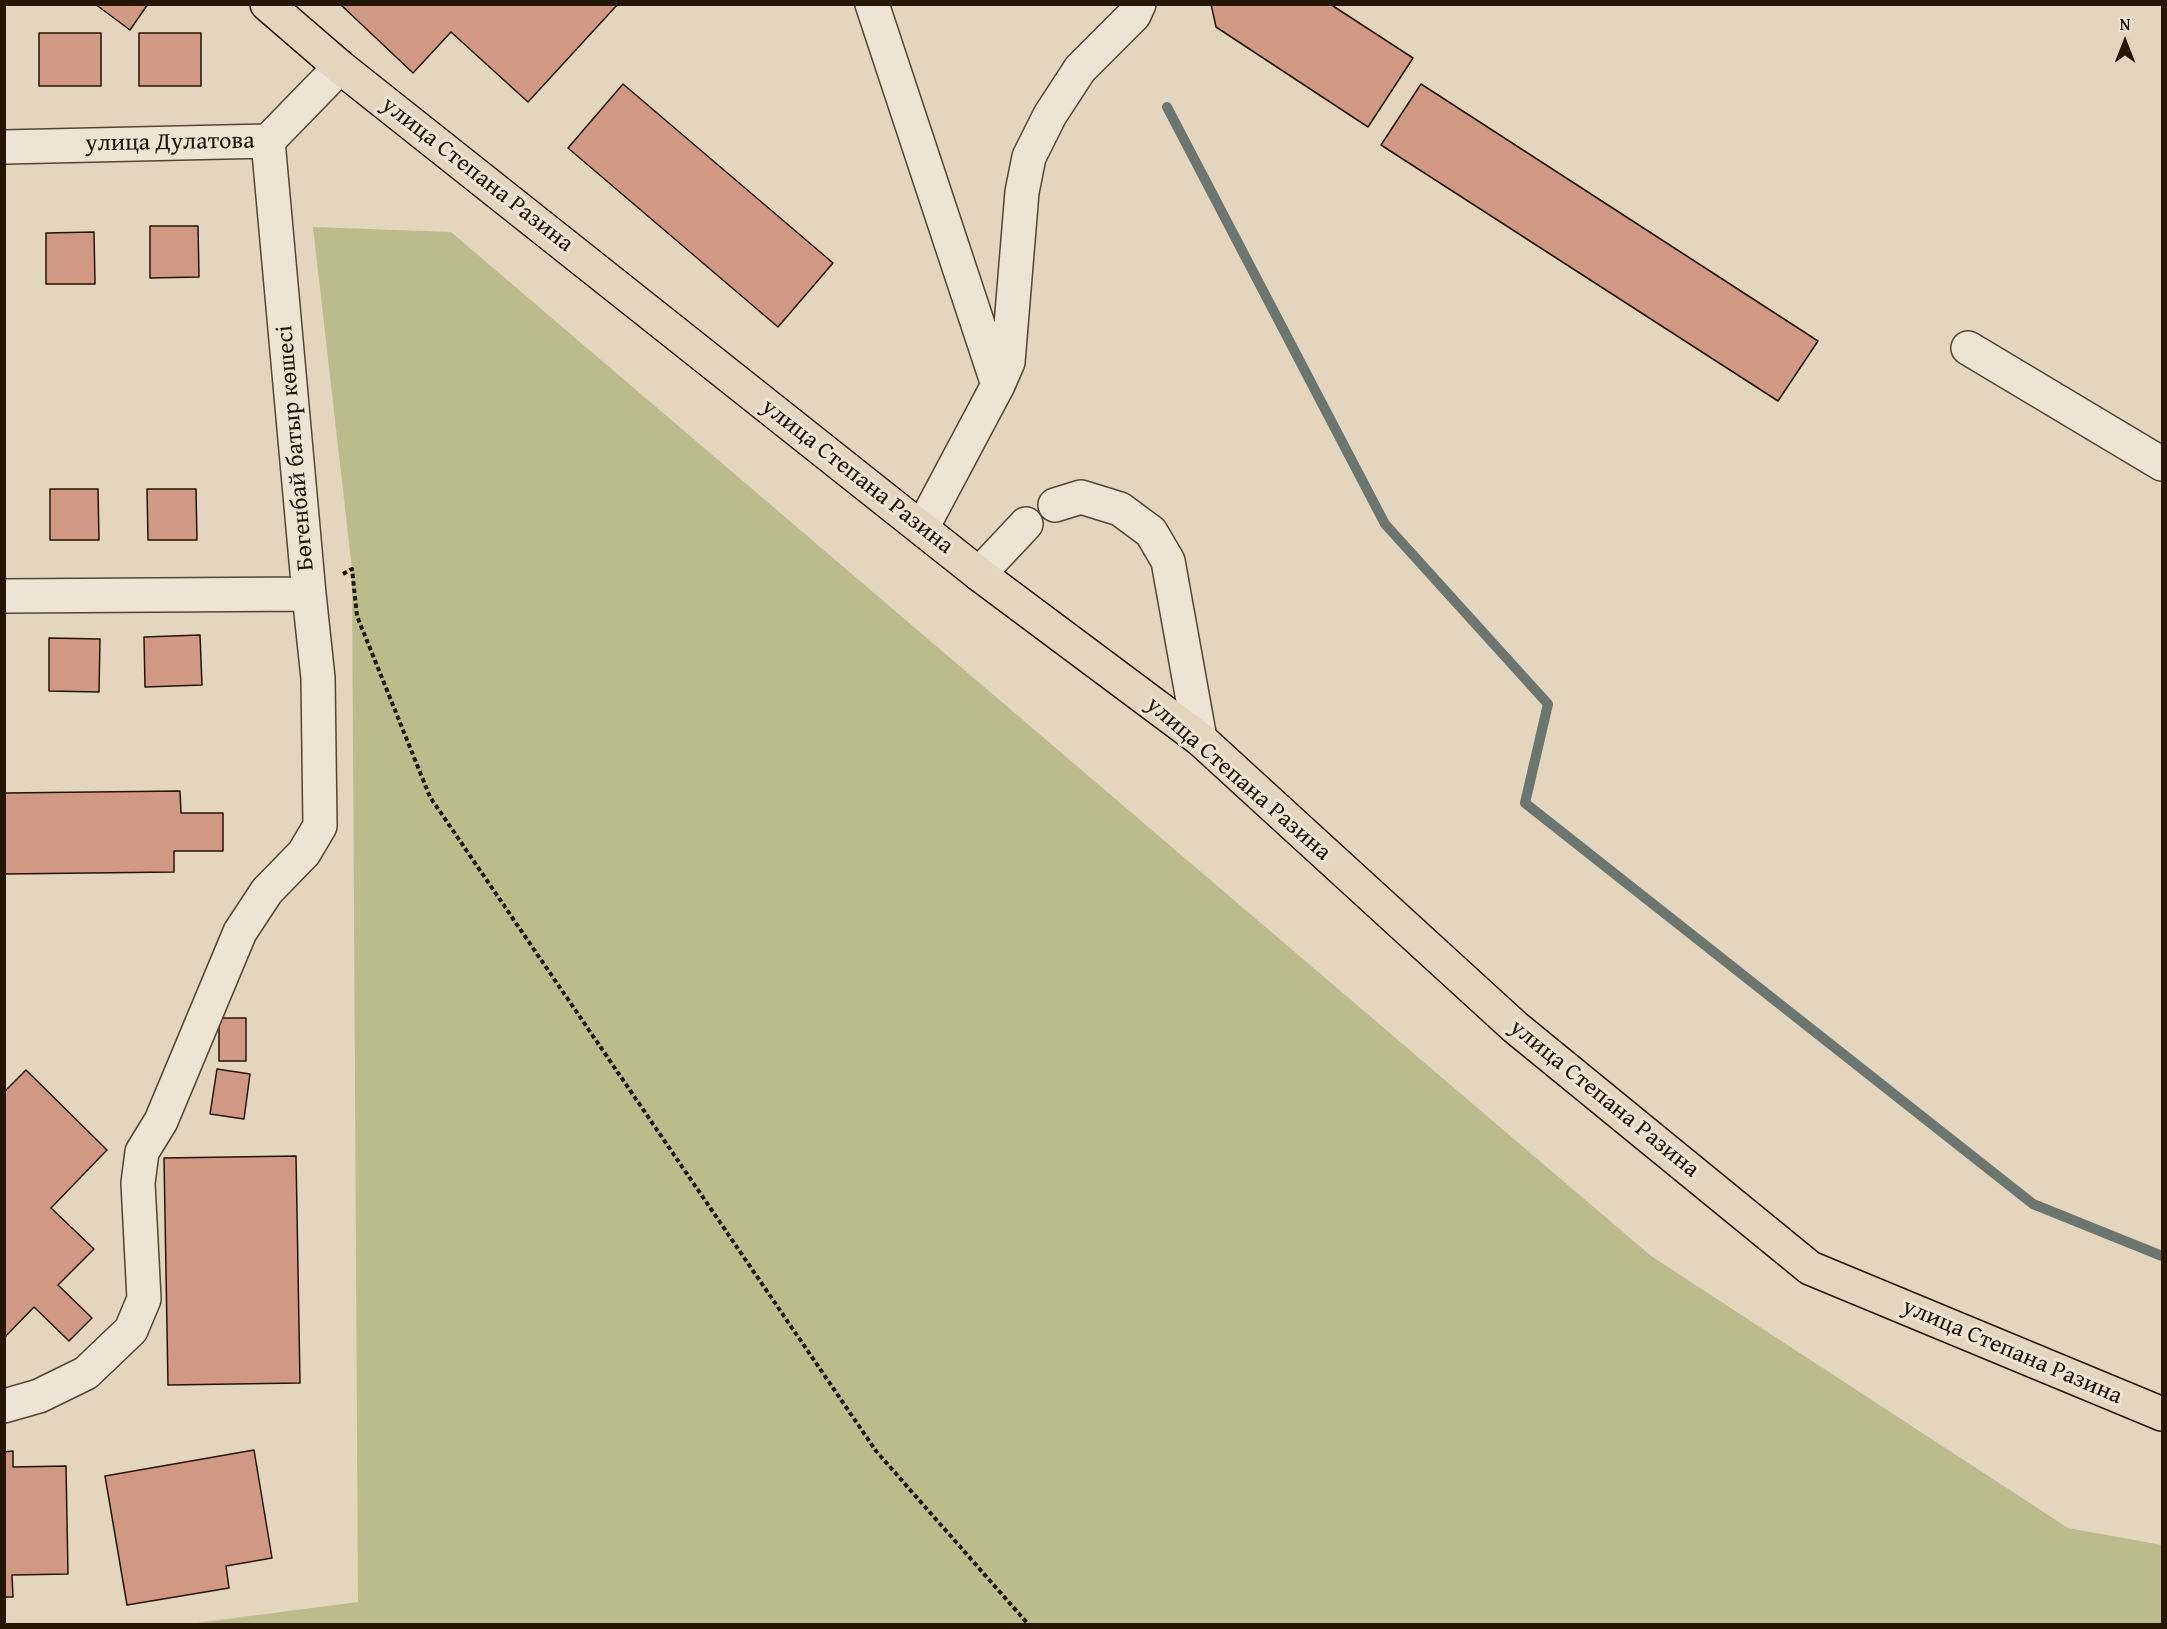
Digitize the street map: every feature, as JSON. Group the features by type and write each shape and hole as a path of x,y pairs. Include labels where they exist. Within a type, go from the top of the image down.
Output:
{"main road":[{"name":"улица Степана Разина","path":"267,4 340,67 979,574 1200,739 1515,1027 1810,1268 2163,1414"}],"street":[{"path":"872,4 998,385"},
{"path":"922,528 1008,362 1022,192 1029,158 1050,115 1080,69 1134,15 1139,4"},
{"name":"улица Дулатова","path":"4,147 268,141 340,67"},
{"name":"Бөгенбай батыр көшесі","path":"4,596 309,594 268,141"},
{"path":"1968,348 2163,464"},
{"path":"1055,505 1081,497 1120,509 1151,532 1168,561 1200,739"},
{"path":"979,574 1026,524"},
{"path":"4,1407 39,1396 86,1373 131,1330 144,1299 138,1183 142,1152 160,1121 240,932 267,891 304,853 320,826 318,678 309,594"}],"path":[{"path":"309,594 352,569 357,616 430,797 876,1451 1028,1624"}],"shaded area":[{"path":"313,227 451,232 1651,1256 2068,1528 2162,1545 2162,1624 189,1624 358,1602 352,569"}],"building":[{"path":"95,4 148,4 130,30"},
{"path":"340,4 618,4 528,102 451,32 413,73"},
{"path":"1211,4 1330,4 1413,58 1368,127 1216,27"},
{"path":"39,33 101,33 101,86 39,86"},
{"path":"139,33 201,33 201,86 139,86"},
{"path":"623,84 833,263 778,327 568,148"},
{"path":"1421,84 1818,341 1778,401 1381,145"},
{"path":"150,226 198,226 199,277 150,278"},
{"path":"94,232 95,284 46,284 46,233"},
{"path":"50,489 98,489 99,540 50,540"},
{"path":"147,489 196,489 197,540 148,540"},
{"path":"200,635 202,685 145,687 144,637"},
{"path":"49,638 100,639 99,692 49,691"},
{"path":"180,791 181,813 223,813 223,851 174,851 174,872 4,874 4,793"},
{"path":"219,1018 246,1018 246,1061 219,1061"},
{"path":"217,1069 250,1074 244,1119 210,1114"},
{"path":"26,1070 107,1150 51,1208 94,1249 58,1285 92,1318 69,1341 34,1307 4,1338 4,1092"},
{"path":"296,1156 300,1383 168,1385 164,1158"},
{"path":"254,1450 272,1558 226,1566 229,1588 127,1605 105,1476"},
{"path":"13,1451 13,1467 66,1466 68,1574 12,1575 13,1597 4,1597 4,1452"}],"waterway":[{"path":"1167,107 1385,524 1548,704 1525,803 2033,1204 2162,1256"}]}
